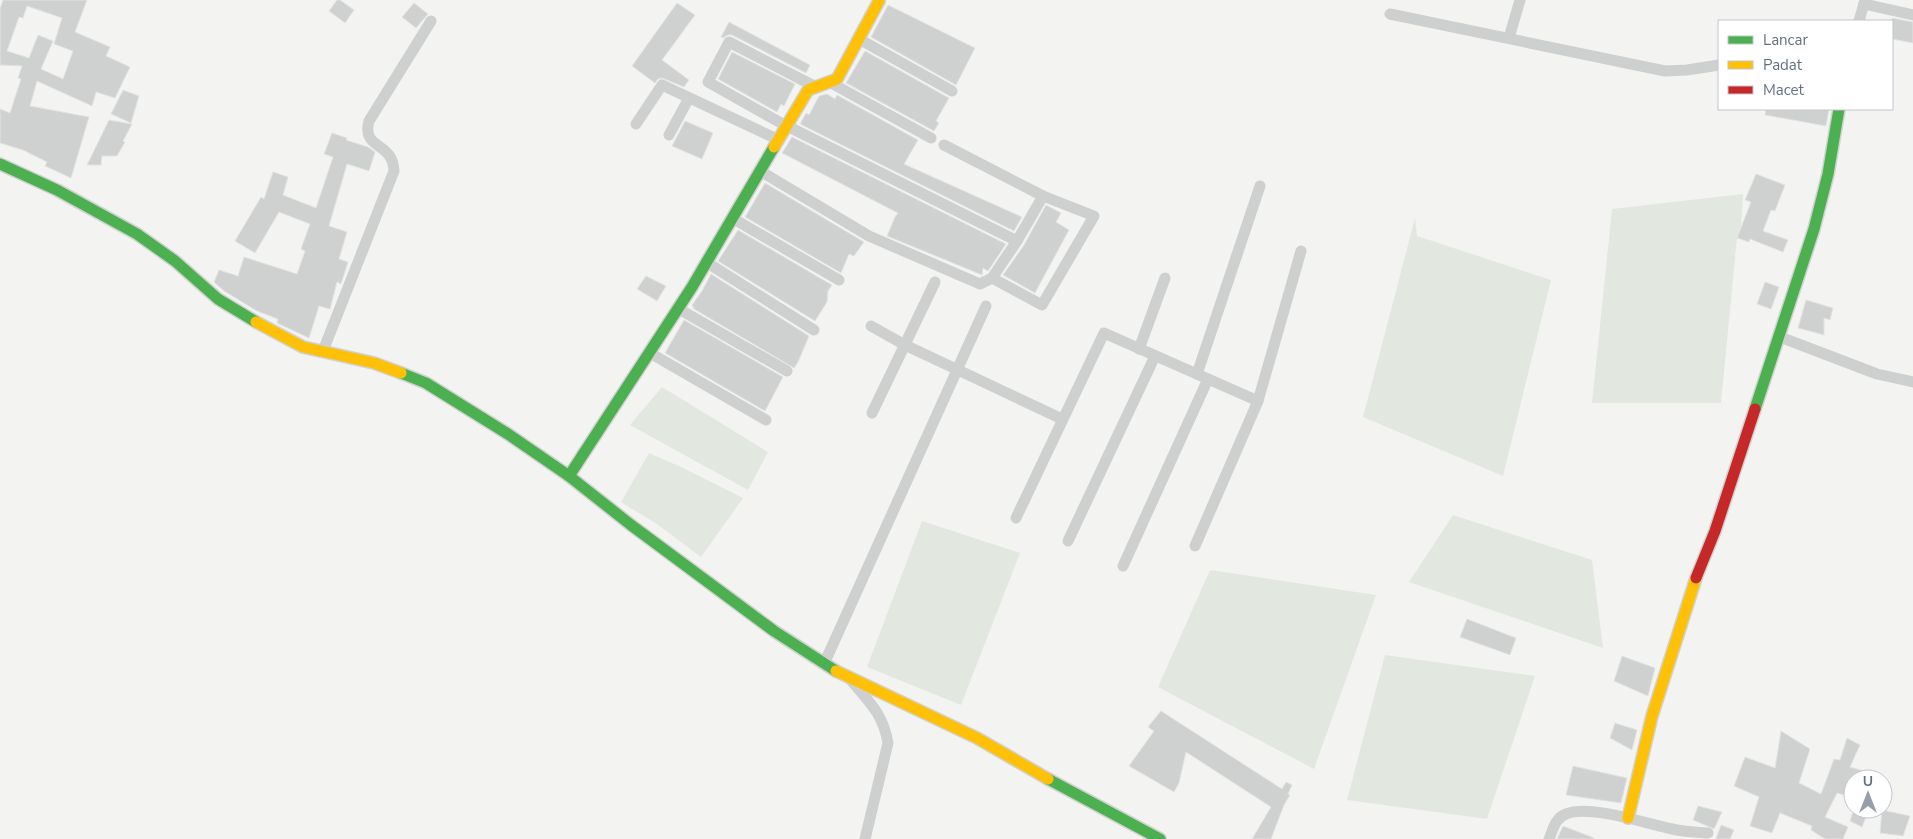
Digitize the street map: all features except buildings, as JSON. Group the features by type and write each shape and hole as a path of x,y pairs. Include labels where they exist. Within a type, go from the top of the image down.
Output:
{"street":[{"path":"1509,38 1520,0"},
{"path":"570,476 679,309 778,140 784,124 808,90 814,86 831,83 837,79 879,1"},
{"path":"1859,20 1864,2 1913,15"},
{"path":"1390,14 1665,71 1718,65"},
{"path":"323,351 394,171 394,162 388,152 369,138 366,130 369,121 431,21"},
{"path":"860,39 952,91"},
{"path":"814,86 729,42 708,82 784,124 1017,241"},
{"path":"831,83 931,138"},
{"path":"636,124 662,86 778,140"},
{"path":"669,135 689,98"},
{"path":"1628,818 1652,716 1692,588 1715,531 1814,229 1828,174 1838,110"},
{"path":"944,145 1043,196 1094,216 1042,305 992,278"},
{"path":"0,164 57,190 137,234 180,265 218,299 260,326 303,347 374,363 426,383 508,434 570,476 631,525 774,631 824,664 977,738 1081,798 1160,839"},
{"path":"760,171 869,236 980,284 992,278 1017,241 1043,196"},
{"path":"1197,374 1260,186"},
{"path":"732,218 839,280"},
{"path":"1195,546 1258,401 1301,251"},
{"path":"706,262 814,330"},
{"path":"1139,349 1165,278"},
{"path":"872,413 934,282"},
{"path":"824,664 986,306"},
{"path":"679,309 787,371"},
{"path":"871,326 905,345 1062,419"},
{"path":"1016,518 1104,334 1258,401"},
{"path":"1780,337 1877,374 1913,382"},
{"path":"650,353 766,420"},
{"path":"1068,541 1155,356"},
{"path":"1123,566 1208,379"},
{"path":"847,676 878,712 885,727 888,743 865,839"},
{"path":"1549,839 1557,820 1566,814 1586,812 1628,818 1677,830 1708,833"}],"shaded area":[{"path":"1743,194 1721,403 1592,403 1612,209"},
{"path":"1415,218 1417,236 1551,280 1503,476 1363,417"},
{"path":"662,387 768,452 748,490 630,425"},
{"path":"649,453 743,498 701,557 657,524 621,502"},
{"path":"1453,515 1592,560 1603,648 1409,582"},
{"path":"922,521 1020,553 961,705 867,667"},
{"path":"1210,570 1376,595 1314,769 1158,687"},
{"path":"1385,655 1535,676 1487,819 1347,800"}],"traffic: fast":[{"path":"1755,409 1814,229 1828,174 1839,110"},
{"path":"569,476 692,287 774,147"},
{"path":"0,164 57,190 137,234 175,261 218,299 256,322"},
{"path":"401,373 426,383 508,434 569,476 631,525 774,631 836,671"},
{"path":"1048,779 1160,839"}],"traffic: slow":[{"path":"774,147 808,90 837,79 879,1"},
{"path":"256,322 303,347 374,363 401,373"},
{"path":"1628,818 1652,716 1696,578"},
{"path":"836,671 977,738 1048,779"}],"traffic: jam":[{"path":"1696,578 1715,531 1755,409"}]}
